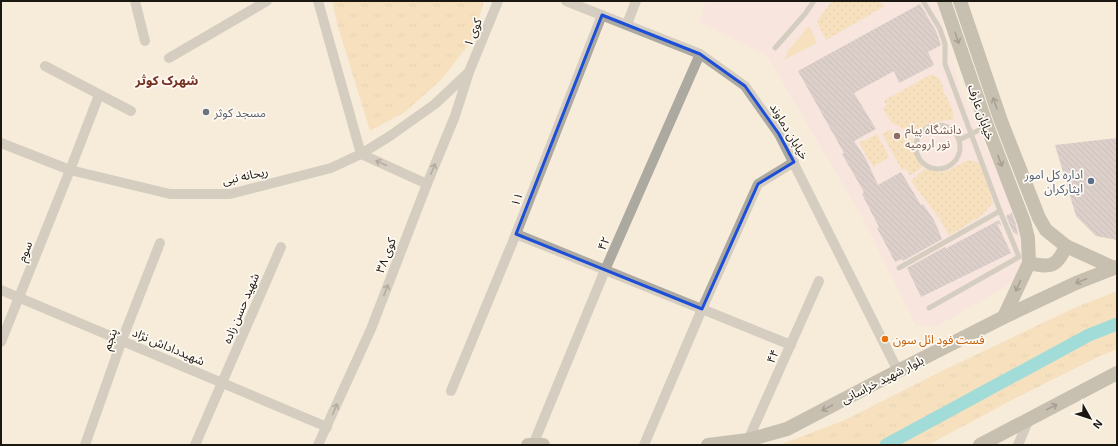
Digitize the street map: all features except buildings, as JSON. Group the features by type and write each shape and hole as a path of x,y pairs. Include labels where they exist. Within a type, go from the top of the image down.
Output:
{"main road":[{"name":"خیابان عارف","path":"944,1 987,126 1024,222 1028,238 1029,263"},
{"name":"خیابان عارف","path":"960,1 1001,121 1039,218 1046,230 1066,246 1115,268"},
{"path":"1004,318 1029,263 1046,266 1052,265 1059,261 1066,246"},
{"name":"بلوار شهید خراسانی","path":"708,445 748,440 787,429 898,370 1076,283 1115,268"},
{"path":"980,445 1117,373"},
{"path":"528,445 543,445"}],"street":[{"path":"135,1 145,41"},
{"path":"169,58 267,1"},
{"path":"318,1 361,154 427,184"},
{"name":"کوی ۱","path":"469,72 498,1"},
{"name":"خیابان دماوند","path":"566,1 700,54 745,86 780,134 898,370"},
{"path":"627,24 636,1"},
{"name":"۱۱","path":"451,391 516,234 602,15"},
{"name":"۴۲","path":"533,445 605,270 700,54"},
{"path":"45,66 131,111"},
{"name":"ریحانه نبی","path":"1,143 70,170 170,194 230,194 331,168 361,154 390,136 435,104 469,72"},
{"name":"کوی ۳۸","path":"318,445 371,329 455,116 469,72"},
{"name":"سوم","path":"1,342 99,95"},
{"path":"644,445 702,309 758,184 794,162"},
{"path":"516,234 791,345"},
{"name":"پنجم","path":"85,445 122,340 160,243"},
{"name":"شهید حسن زاده","path":"196,445 280,247"},
{"name":"۴۴","path":"748,440 819,281"},
{"name":"شهیدداداش نژاد","path":"1,290 327,427"},
{"path":"1018,445 1029,419"}],"lane":[{"path":"775,48 805,14 814,1"},
{"path":"923,1 940,29 945,44 945,64 1000,212 1019,257 929,308"},
{"path":"941,126 948,128 954,132 959,140 960,152 957,159 946,168 932,168 925,165 917,154 916,146 922,133 927,128 941,126"},
{"path":"959,140 987,126"},
{"path":"899,268 1000,212"}],"highlighted area":[{"path":"602,15 700,54 745,86 779,134 794,162 758,184 702,309 516,234"}],"shaded area":[{"name":"دانشگاه پیام نور ارومیه","path":"706,1 937,1 960,87 1002,184 1022,236 1021,266 1017,280 938,326 916,326 861,215 767,56 699,22"}],"green space":[{"path":"332,1 484,1 473,39 442,79 405,112 370,131 338,27"},
{"path":"832,1 878,1 885,6 826,40 817,21"},
{"path":"809,26 817,43 782,61 787,55 787,52"},
{"path":"932,74 941,82 944,93 952,109 953,120 932,123 919,131 916,135 892,123 883,109 887,104 884,102 885,100"},
{"path":"889,130 916,141 916,154 923,166 916,172 910,175 906,169 902,170 882,134"},
{"path":"877,134 889,157 873,167 859,143"},
{"path":"968,160 977,162 982,167 993,203 981,216 949,236 940,219 911,181 926,167 937,172 942,172"},
{"path":"1117,291 1117,349 1014,399 928,445 779,445 845,420 942,371 1074,308"}],"waterway":[{"path":"886,445 1089,335 1117,324"}],"place":[{"name":"مسجد کوثر","path":"206,112"},
{"name":"دانشگاه پیام نور ارومیه","path":"897,136"},
{"name":"اداره کل امور ایثارکران","path":"1091,181"},
{"name":"فست فود ائل سون","path":"885,339"}],"district":[{"name":"شهرک کوثر","path":"167,80"}]}
